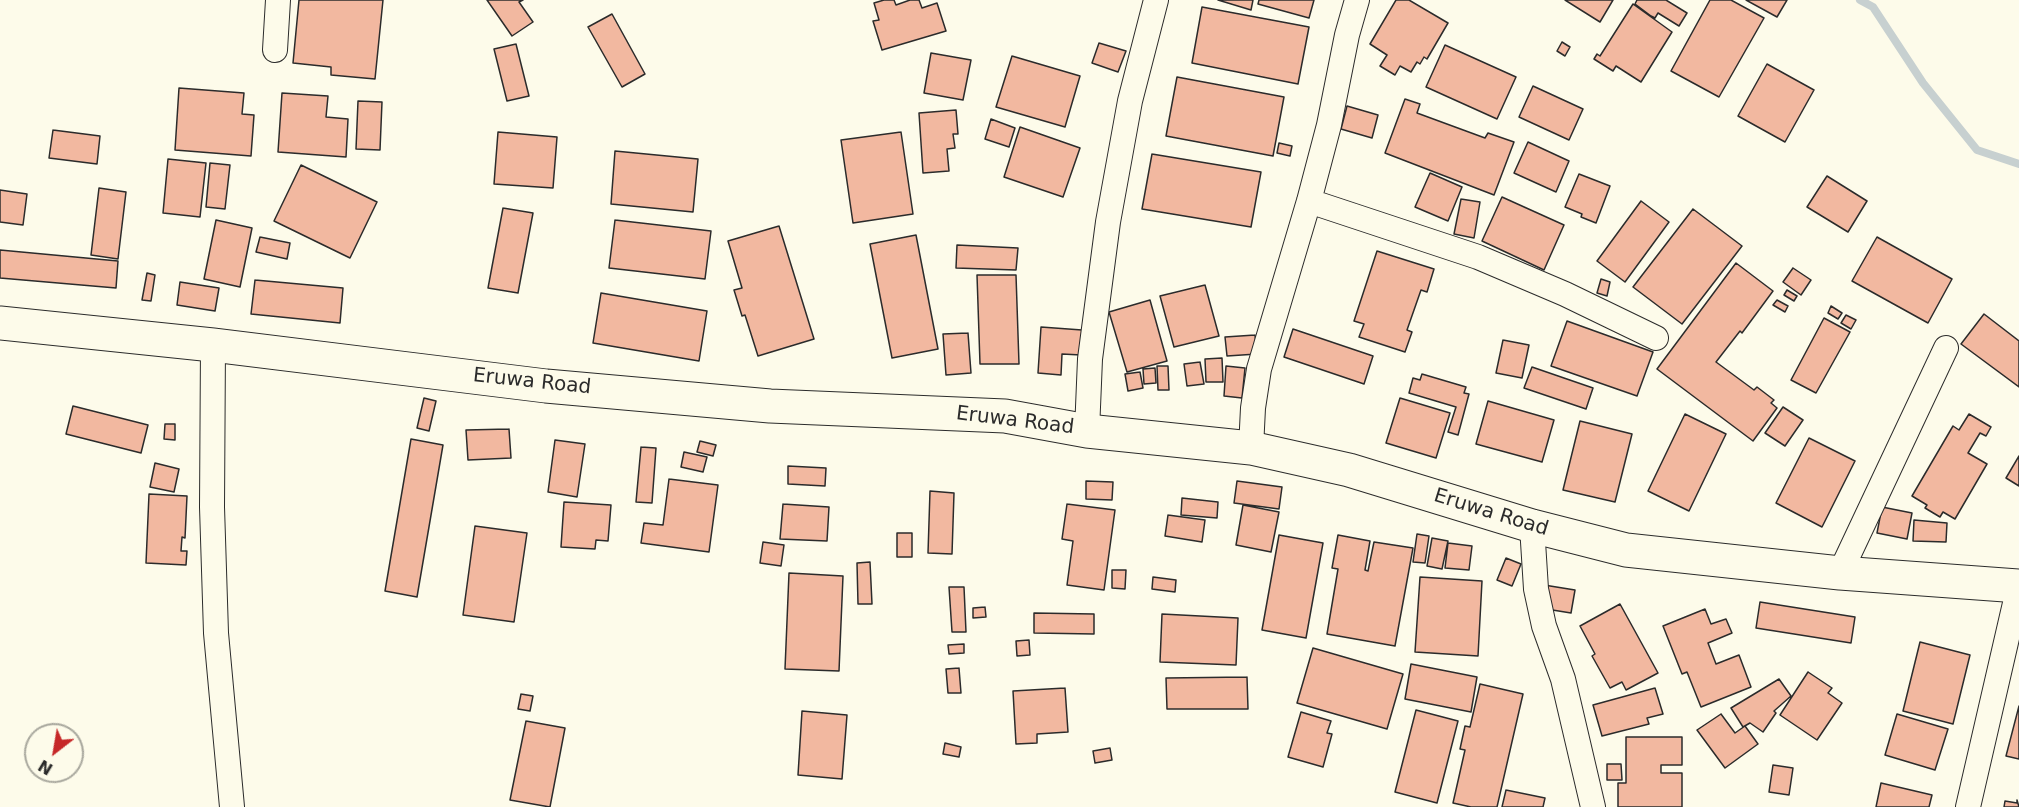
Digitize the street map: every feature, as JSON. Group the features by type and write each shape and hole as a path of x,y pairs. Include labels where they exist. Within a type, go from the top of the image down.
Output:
{"main road":[{"name":"Eruwa Road","path":"0,323 213,345 546,386 770,406 1005,416 1087,431 1251,448 1360,473 1532,526 1626,550 1840,573 2019,586"}],"street":[{"path":"275,50 278,0"},
{"path":"1087,431 1090,359 1107,222 1130,101 1156,0"},
{"path":"1251,448 1253,408 1259,369 1309,201 1329,125 1347,35 1357,0"},
{"path":"1309,201 1478,257 1565,294 1656,338"},
{"path":"213,345 212,507 216,633 232,807"},
{"path":"1840,573 1946,348"},
{"path":"1532,526 1536,589 1544,626 1563,679 1593,807"},
{"path":"1968,807 2019,586"}],"building":[{"path":"299,0 383,0 375,79 331,75 331,67 293,63"},
{"path":"487,0 523,0 519,2 533,22 512,36"},
{"path":"894,0 896,5 910,0 919,0 922,8 937,3 946,31 882,50 873,21 879,20 874,3"},
{"path":"1218,0 1253,0 1251,10"},
{"path":"1259,0 1314,0 1309,18 1258,4"},
{"path":"1396,0 1409,0 1448,23 1427,59 1424,57 1420,64 1417,62 1411,72 1400,66 1395,75 1380,66 1387,55 1370,44"},
{"path":"1565,0 1613,0 1600,22"},
{"path":"1637,0 1666,0 1687,13 1679,26 1658,13 1655,18 1651,16 1635,4"},
{"path":"1710,0 1731,0 1764,18 1719,97 1671,71"},
{"path":"1746,0 1787,0 1777,17"},
{"path":"1633,4 1672,32 1641,82 1616,66 1613,71 1594,59 1597,54 1600,56"},
{"path":"1202,7 1309,27 1298,84 1192,63"},
{"path":"612,14 645,74 622,87 588,27"},
{"path":"1562,42 1570,47 1565,56 1557,51"},
{"path":"1099,43 1126,51 1118,72 1092,63"},
{"path":"516,44 529,96 507,101 494,49"},
{"path":"1445,45 1516,77 1497,119 1426,87"},
{"path":"931,53 971,60 963,100 924,93"},
{"path":"1012,56 1080,76 1065,127 996,107"},
{"path":"1767,64 1814,90 1785,142 1738,116"},
{"path":"1177,77 1284,97 1273,156 1166,136"},
{"path":"1533,86 1583,109 1569,140 1519,117"},
{"path":"179,88 244,93 242,114 254,115 251,156 175,150"},
{"path":"282,93 328,96 326,117 348,119 346,157 278,152"},
{"path":"1405,99 1420,104 1417,113 1485,138 1488,133 1514,142 1494,195 1385,153"},
{"path":"358,101 382,102 380,150 356,149"},
{"path":"1347,106 1378,115 1372,138 1341,129"},
{"path":"956,110 958,134 953,134 955,148 947,149 949,171 923,173 919,113"},
{"path":"991,119 1015,128 1009,147 985,139"},
{"path":"1020,127 1080,148 1063,197 1004,177"},
{"path":"53,130 100,136 97,164 49,158"},
{"path":"498,132 557,137 553,188 494,184"},
{"path":"901,132 913,214 853,223 841,140"},
{"path":"1528,142 1569,161 1556,192 1514,173"},
{"path":"1279,143 1292,146 1290,156 1277,153"},
{"path":"615,151 698,159 693,212 611,204"},
{"path":"1152,154 1261,172 1251,227 1142,209"},
{"path":"168,159 206,163 200,217 163,213"},
{"path":"210,163 230,165 225,209 206,207"},
{"path":"301,165 377,202 350,258 274,221"},
{"path":"1430,173 1462,187 1448,221 1415,207"},
{"path":"1579,174 1610,186 1596,223 1565,207"},
{"path":"1827,176 1867,201 1848,232 1807,207"},
{"path":"99,188 126,192 118,259 91,255"},
{"path":"0,190 27,194 23,225 0,222"},
{"path":"1502,197 1564,225 1544,270 1482,241"},
{"path":"1461,199 1480,202 1474,238 1454,234"},
{"path":"1641,201 1669,222 1625,282 1597,261"},
{"path":"503,208 533,213 518,293 488,288"},
{"path":"1693,209 1742,246 1682,324 1633,287"},
{"path":"216,220 252,228 240,287 204,279"},
{"path":"615,220 711,231 705,279 609,268"},
{"path":"779,226 814,339 758,356 734,290 742,288 728,241"},
{"path":"916,235 938,349 892,358 870,244"},
{"path":"260,237 290,243 287,259 256,252"},
{"path":"1877,237 1952,279 1928,323 1852,281"},
{"path":"957,245 1018,248 1016,270 956,268"},
{"path":"0,250 118,261 116,288 0,278"},
{"path":"1377,251 1434,269 1427,292 1421,290 1407,330 1412,332 1405,352 1359,337 1364,324 1354,321"},
{"path":"1736,263 1773,291 1742,333 1740,331 1716,362 1754,390 1757,387 1774,400 1771,403 1777,408 1753,441 1657,369"},
{"path":"1793,268 1811,280 1801,295 1783,282"},
{"path":"147,273 155,275 151,301 142,300"},
{"path":"977,275 1016,275 1019,364 980,364"},
{"path":"1601,279 1610,282 1607,296 1597,293"},
{"path":"255,280 343,288 340,323 251,314"},
{"path":"180,282 219,288 215,311 177,305"},
{"path":"1205,285 1219,336 1174,347 1160,296"},
{"path":"1787,290 1797,296 1794,301 1784,295"},
{"path":"601,293 707,311 699,361 593,343"},
{"path":"1150,300 1167,361 1127,372 1109,312"},
{"path":"1777,300 1788,306 1785,312 1773,305"},
{"path":"1831,306 1842,313 1838,319 1828,313"},
{"path":"1984,314 2019,341 2019,387 1961,344"},
{"path":"1846,315 1856,320 1851,329 1841,323"},
{"path":"1824,318 1850,332 1816,393 1791,380"},
{"path":"1567,321 1653,352 1637,396 1551,366"},
{"path":"1041,327 1082,330 1081,355 1062,354 1061,375 1038,373"},
{"path":"1293,329 1373,356 1364,384 1284,357"},
{"path":"968,333 971,373 946,375 943,334"},
{"path":"1255,335 1257,354 1227,356 1225,337"},
{"path":"1503,340 1529,345 1522,378 1496,373"},
{"path":"1222,358 1223,382 1206,382 1205,359"},
{"path":"1200,362 1204,384 1187,386 1184,364"},
{"path":"1157,366 1168,366 1169,390 1158,390"},
{"path":"1226,366 1245,368 1242,398 1224,396"},
{"path":"1532,367 1593,388 1586,409 1524,388"},
{"path":"1155,368 1156,383 1144,384 1143,369"},
{"path":"1140,372 1143,388 1128,391 1125,374"},
{"path":"1422,374 1466,387 1464,393 1469,394 1458,435 1448,432 1456,407 1409,393 1413,378 1420,380"},
{"path":"424,398 436,401 429,431 417,428"},
{"path":"1400,398 1450,413 1436,458 1386,443"},
{"path":"1488,401 1554,420 1542,462 1476,444"},
{"path":"73,406 148,425 141,453 66,434"},
{"path":"1783,407 1803,420 1785,446 1765,433"},
{"path":"1685,414 1726,434 1689,511 1648,491"},
{"path":"1969,414 1991,427 1986,436 1980,433 1968,453 1987,464 1955,519 1943,512 1940,517 1925,508 1927,505 1912,496 1953,426 1959,430"},
{"path":"1580,421 1632,434 1615,502 1563,490"},
{"path":"165,424 175,424 175,440 164,439"},
{"path":"509,429 511,458 468,460 466,430"},
{"path":"1809,438 1855,461 1822,527 1776,503"},
{"path":"411,439 443,445 417,597 385,591"},
{"path":"555,440 585,444 577,497 548,492"},
{"path":"700,441 716,445 713,456 697,452"},
{"path":"641,447 656,448 652,503 636,502"},
{"path":"684,452 707,457 703,472 681,467"},
{"path":"2019,456 2019,486 2006,478"},
{"path":"155,463 179,469 174,492 150,487"},
{"path":"788,466 826,468 825,486 788,484"},
{"path":"669,479 718,485 709,552 641,543 644,523 663,525"},
{"path":"1086,481 1113,482 1112,500 1086,499"},
{"path":"1237,481 1282,487 1279,509 1234,503"},
{"path":"930,491 954,493 952,554 928,553"},
{"path":"149,494 187,496 185,538 182,537 181,551 187,551 186,565 146,563"},
{"path":"1182,498 1218,502 1217,518 1181,515"},
{"path":"564,502 611,505 608,541 596,540 595,549 561,547"},
{"path":"783,504 829,507 827,541 780,539"},
{"path":"1067,504 1115,510 1104,590 1067,585 1073,541 1062,539"},
{"path":"1243,505 1279,512 1271,552 1236,545"},
{"path":"1882,507 1912,513 1907,539 1877,533"},
{"path":"1168,515 1205,520 1202,542 1165,536"},
{"path":"1914,520 1947,523 1946,542 1913,541"},
{"path":"475,526 527,533 514,622 463,615"},
{"path":"897,533 912,533 912,557 897,557"},
{"path":"1417,534 1429,536 1425,563 1413,562"},
{"path":"1279,535 1323,543 1306,638 1262,630"},
{"path":"1338,535 1370,541 1365,570 1368,571 1374,542 1413,548 1395,646 1327,634 1338,569 1332,568"},
{"path":"1432,538 1448,541 1442,569 1427,566"},
{"path":"763,542 784,545 781,566 760,563"},
{"path":"1448,543 1472,546 1469,570 1445,568"},
{"path":"1506,558 1521,564 1512,586 1497,580"},
{"path":"870,562 872,604 858,604 857,563"},
{"path":"1112,570 1126,570 1125,589 1112,588"},
{"path":"789,573 843,576 839,671 785,669"},
{"path":"1153,577 1176,580 1175,592 1152,589"},
{"path":"1420,577 1482,581 1478,656 1415,652"},
{"path":"1544,585 1575,590 1571,613 1540,608"},
{"path":"949,587 964,587 966,632 952,632"},
{"path":"1760,602 1855,617 1851,643 1756,628"},
{"path":"1620,604 1658,673 1626,690 1622,682 1610,688 1592,656 1595,654 1580,626"},
{"path":"985,607 986,617 973,618 973,608"},
{"path":"1705,609 1711,624 1726,619 1732,633 1708,643 1716,664 1739,655 1751,687 1701,707 1687,672 1682,674 1663,626"},
{"path":"1034,613 1094,614 1094,634 1034,633"},
{"path":"1162,614 1238,618 1236,665 1160,662"},
{"path":"1029,640 1030,655 1017,656 1016,641"},
{"path":"1920,642 1970,655 1953,724 1903,711"},
{"path":"964,644 964,653 949,654 948,645"},
{"path":"1313,648 1403,674 1387,729 1297,703"},
{"path":"1411,664 1477,677 1471,712 1405,699"},
{"path":"959,668 961,693 948,693 946,669"},
{"path":"1808,672 1832,688 1828,693 1842,703 1817,740 1780,715"},
{"path":"1247,677 1248,709 1167,709 1166,678"},
{"path":"1779,679 1791,696 1774,711 1776,713 1763,732 1750,723 1743,727 1731,708"},
{"path":"1480,684 1523,694 1497,807 1471,807 1453,803 1465,750 1460,749 1465,726 1470,727"},
{"path":"1065,688 1068,732 1037,734 1037,743 1016,744 1013,691"},
{"path":"1655,688 1663,714 1647,718 1649,724 1602,736 1593,705"},
{"path":"521,694 533,696 530,711 518,709"},
{"path":"2019,706 2019,759 2006,756"},
{"path":"1416,710 1458,721 1437,803 1395,792"},
{"path":"802,711 847,715 842,779 798,775"},
{"path":"1301,712 1331,721 1327,733 1332,734 1323,767 1288,757"},
{"path":"1721,714 1735,733 1745,726 1758,744 1725,768 1697,730"},
{"path":"1897,714 1948,729 1935,770 1885,755"},
{"path":"526,721 565,728 550,807 510,800"},
{"path":"1626,737 1682,737 1682,765 1661,765 1661,773 1682,773 1682,807 1618,807 1618,783 1626,783"},
{"path":"945,743 961,747 959,757 943,754"},
{"path":"1110,748 1112,760 1095,763 1093,751"},
{"path":"1607,764 1621,764 1622,780 1607,780"},
{"path":"1773,765 1793,768 1789,795 1769,792"},
{"path":"1881,783 1932,795 1929,807 1876,807"},
{"path":"1506,790 1545,798 1543,807 1502,807"},
{"path":"2017,800 2019,807 2004,807 2005,801 2017,803"}],"waterway":[{"path":"1860,0 1873,7 1923,83 1977,150 2019,164"}]}
